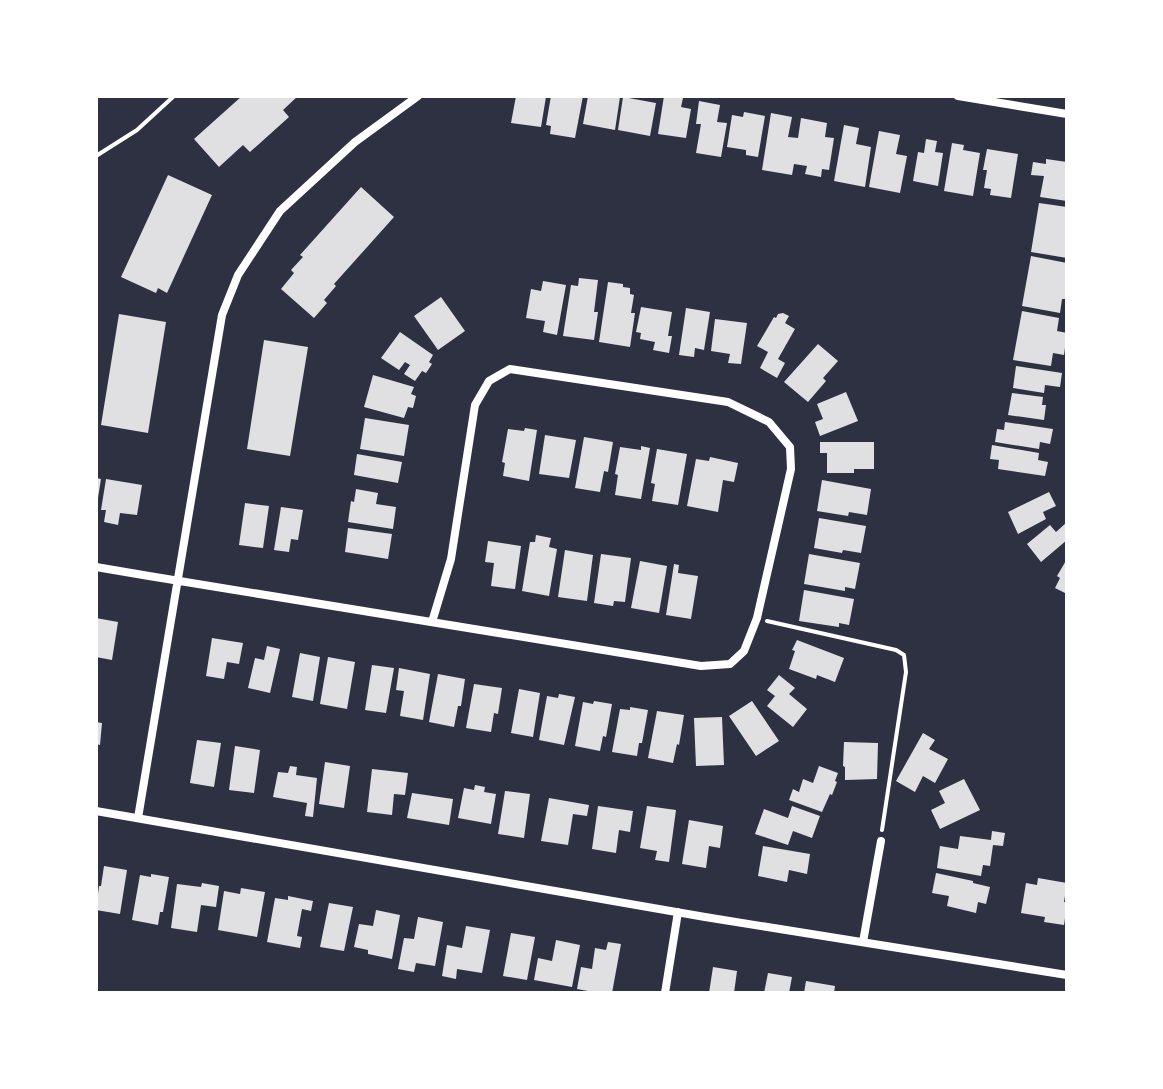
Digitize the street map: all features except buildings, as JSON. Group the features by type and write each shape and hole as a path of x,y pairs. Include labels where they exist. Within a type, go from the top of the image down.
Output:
{"street":[{"path":"138,818 222,315 238,275 280,211 355,142 418,96"},
{"path":"958,96 1067,114"},
{"path":"96,567 179,581 701,666 730,664 744,651 757,618 791,469 790,447 769,422 728,402 510,369 489,381 475,405 451,559 432,622"},
{"path":"96,811 678,912 1067,975"},
{"path":"863,942 881,841"},
{"path":"665,993 678,912"}],"path":[{"path":"96,156 137,130 174,96"},
{"path":"757,618 896,650 904,655 906,672 881,841"}]}
